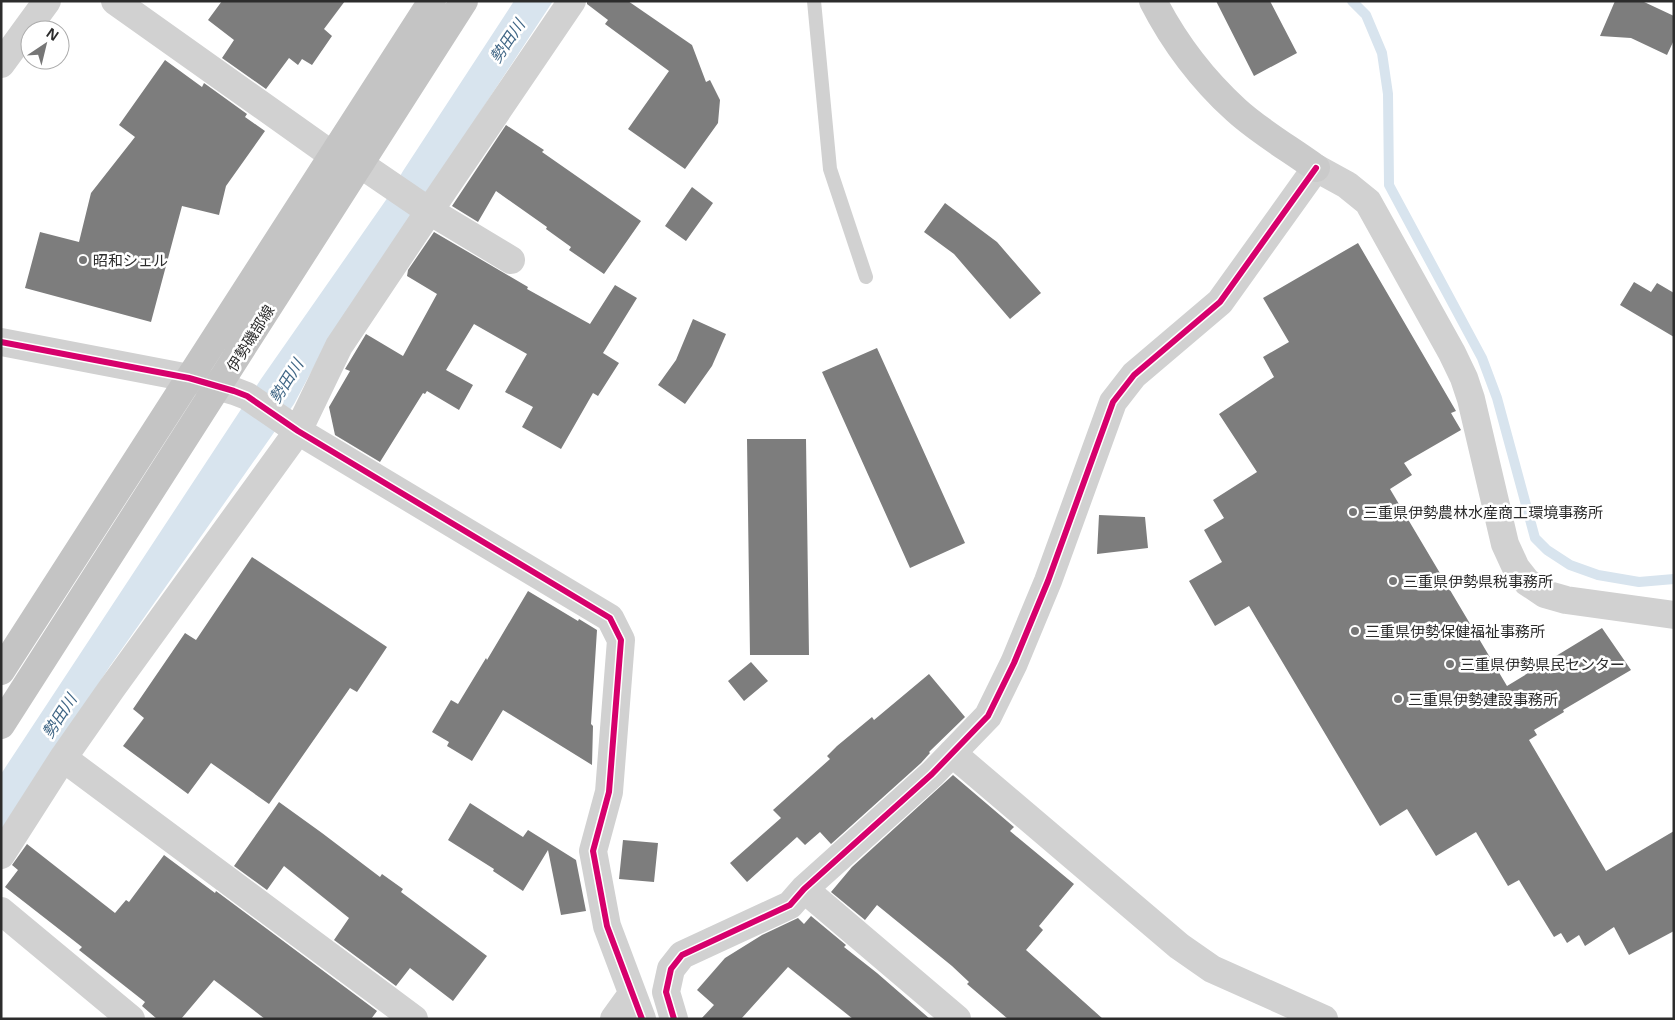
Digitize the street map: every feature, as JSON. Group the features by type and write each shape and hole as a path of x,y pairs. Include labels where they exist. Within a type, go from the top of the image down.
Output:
{"main road":[{"name":"伊勢磯部線","path":"1,671 432,1"},
{"name":"伊勢磯部線","path":"1,725 464,1"}],"street":[{"path":"1,64 47,1"},
{"path":"115,1 332,155 360,164 511,260"},
{"path":"1,855 64,758 293,428 339,346 427,208 572,1"},
{"path":"1153,1 1166,27 1186,55 1236,111 1316,168 1347,185 1368,202 1464,378 1471,399 1505,544 1516,568 1527,582 1545,594 1566,600 1674,615"},
{"path":"674,1019 666,992 671,969 682,955 790,905 804,889 932,774 988,716 1014,663 1048,581 1113,402 1134,375 1220,302 1316,168"},
{"path":"1,342 189,378 247,396 293,428 610,618 621,640 610,792 593,850 607,926 637,1006 614,1019"},
{"path":"952,753 1179,946 1212,969 1324,1019"},
{"path":"64,758 414,1019"},
{"path":"804,889 958,1019"},
{"path":"1,911 131,1019"}],"lane":[{"path":"814,1 830,169 866,278"}],"water":[{"name":"勢田川","path":"514,1 553,1 317,361 294,404 110,666 1,835 1,774 261,379 388,197"}],"building":[{"path":"222,1 345,1 324,29 332,36 312,65 302,59 298,65 289,58 266,89 222,58 234,40 208,20"},
{"path":"587,1 628,1 692,45 706,82 710,80 720,100 718,123 685,169 628,129 669,71 605,24 608,20 587,4"},
{"path":"1216,1 1270,1 1297,53 1254,76"},
{"path":"1615,1 1642,1 1674,16 1674,40 1667,55 1631,38 1600,36"},
{"path":"165,60 202,87 204,83 247,114 245,117 265,131 226,186 219,215 182,206 151,322 25,288 40,232 79,242 91,193 135,137 119,125"},
{"path":"506,125 544,150 542,152 641,221 604,274 569,250 571,247 546,229 547,227 496,191 478,222 452,206"},
{"path":"692,187 713,203 686,241 665,226"},
{"path":"945,203 997,242 1041,293 1010,319 954,254 924,232"},
{"path":"434,232 528,287 527,289 590,324 615,285 637,298 603,353 619,363 598,396 593,393 561,449 522,427 533,407 505,392 527,354 474,324 446,370 473,385 459,410 427,391 425,394 423,393 380,462 335,435 329,407 350,371 345,369 366,334 403,356 437,294 407,276 408,270"},
{"path":"1358,243 1456,411 1451,413 1461,430 1404,463 1412,475 1390,489 1507,686 1602,628 1631,670 1563,710 1564,712 1534,730 1537,735 1529,740 1606,871 1674,831 1674,931 1629,955 1614,927 1585,946 1579,935 1567,943 1561,933 1554,937 1519,880 1508,886 1476,832 1436,856 1407,809 1380,826 1249,606 1215,626 1189,581 1222,562 1204,530 1224,518 1213,500 1257,472 1219,414 1274,377 1263,357 1289,342 1263,298"},
{"path":"1634,282 1651,292 1657,283 1674,293 1674,337 1620,305"},
{"path":"693,319 726,334 712,366 685,404 658,385 676,360"},
{"path":"877,348 965,543 910,568 822,372"},
{"path":"747,439 806,439 809,655 750,655"},
{"path":"1099,515 1145,517 1148,548 1097,554"},
{"path":"252,557 387,647 357,692 350,688 269,804 211,763 188,794 123,746 144,718 133,709 185,633 196,640"},
{"path":"528,591 578,621 579,619 597,630 591,724 593,726 592,765 503,710 472,761 447,746 449,742 432,732 451,700 458,704"},
{"path":"751,662 768,681 744,701 728,681"},
{"path":"929,674 965,717 929,752 921,763 831,844 820,832 805,845 797,837 747,882 730,863 781,818 773,810 830,759 827,756 837,746 872,717 874,720"},
{"path":"953,775 1014,827 1010,831 1074,884 1039,926 1043,930 1026,950 1103,1019 1008,1019 967,984 969,982 952,966 877,905 865,920 831,892 852,867"},
{"path":"279,802 380,877 382,874 403,889 401,892 487,956 453,1001 410,968 396,986 334,940 349,918 284,866 267,890 234,866"},
{"path":"470,803 523,837 528,830 576,860 586,911 561,915 548,850 523,891 493,871 494,869 448,840"},
{"path":"623,840 658,843 654,882 619,879"},
{"path":"27,844 115,913 126,900 129,902 164,855 215,893 216,891 377,1011 371,1019 265,1019 214,980 181,1019 157,1019 142,1006 145,1002 79,950 82,947 5,887 18,870 12,865"},
{"path":"811,916 846,945 844,947 930,1019 853,1019 788,967 741,1019 701,1019 714,1005 697,990 725,958 762,935 798,918 804,924"}],"waterway":[{"path":"1352,1 1366,15 1382,53 1388,94 1389,185 1482,358 1497,398 1535,538 1547,550 1570,565 1598,575 1639,582 1674,579"}],"cycle path":[{"path":"674,1019 666,992 671,969 682,955 790,905 804,889 932,774 988,716 1014,663 1048,581 1113,402 1134,375 1220,302 1316,168"},
{"path":"1,342 189,378 247,396 298,431 610,618 621,640 609,792 593,851 607,926 642,1019"}],"place":[{"name":"昭和シェル","path":"83,260"},
{"name":"三重県伊勢農林水産商工環境事務所","path":"1353,512"},
{"name":"三重県伊勢県税事務所","path":"1393,581"},
{"name":"三重県伊勢保健福祉事務所","path":"1355,631"},
{"name":"三重県伊勢県民センター","path":"1450,664"},
{"name":"三重県伊勢建設事務所","path":"1398,699"}]}
